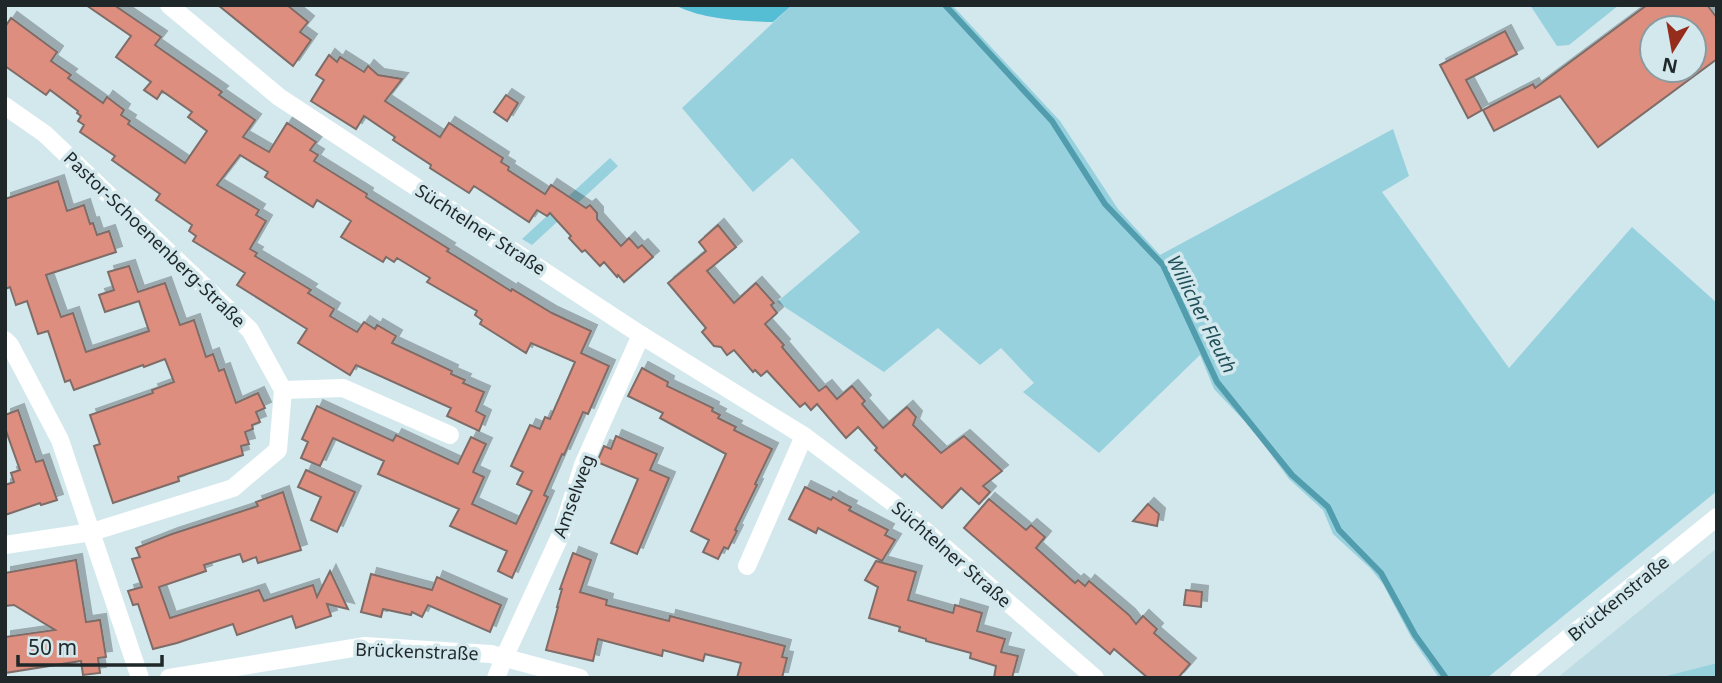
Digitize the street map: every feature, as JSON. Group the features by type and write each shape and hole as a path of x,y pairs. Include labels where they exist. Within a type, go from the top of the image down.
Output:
{"street":[{"name":"Süchtelner Straße","path":"169,5 279,97 641,335 804,436 892,502 1095,678"},
{"name":"Pastor-Schoenenberg-Straße","path":"5,106 45,134 250,330 283,390"},
{"name":"Amselweg","path":"496,678 561,534 583,465 641,335"},
{"path":"5,340 60,440 140,678"},
{"path":"5,545 92,532 233,488 278,450 283,390 344,388 450,435"},
{"path":"747,566 804,436"},
{"name":"Brückenstraße","path":"1519,678 1717,517"},
{"name":"Brückenstraße","path":"169,678 365,646 491,654 580,678"}],"shaded area":[{"path":"674,5 792,5 773,22 710,17"},
{"path":"792,5 952,5 1060,121 1118,209 1160,255 1393,129 1409,176 1382,192 1509,368 1632,227 1717,303 1717,491 1487,678 1439,678 1411,637 1383,584 1370,568 1333,534 1323,510 1289,479 1253,430 1214,389 1200,355 1099,453 1023,392 1034,383 1001,348 980,365 938,328 884,372 777,302 860,232 792,158 753,192 682,108"},
{"path":"1530,5 1619,5 1569,45 1557,46"},
{"path":"610,158 618,166 532,245 522,239"},
{"path":"1717,548 1717,663 1658,678 1557,678"},
{"path":"1717,663 1717,675 1708,678 1658,678"}],"building":[{"path":"86,5 114,5 161,37 155,45 222,92 219,95 255,120 243,137 269,152 287,123 316,142 310,150 318,155 314,161 367,194 366,197 511,291 512,289 552,313 591,331 581,353 609,366 588,414 583,412 564,455 562,454 544,495 548,497 512,578 498,571 507,551 450,526 459,509 378,474 384,461 333,438 320,466 301,458 308,442 302,439 317,406 393,441 396,435 458,464 471,437 486,444 473,472 484,477 472,504 516,524 532,491 517,484 523,472 511,466 530,425 540,429 545,417 550,419 575,362 531,343 526,353 480,324 482,320 475,315 477,311 427,282 430,278 397,258 394,262 386,257 383,262 341,237 351,221 317,200 313,207 265,177 268,172 240,155 217,185 259,210 256,215 266,221 250,249 257,253 255,256 311,290 308,293 334,309 330,316 345,325 357,332 364,322 375,329 377,325 396,336 392,343 452,371 451,374 465,380 463,383 484,392 476,411 485,416 479,431 447,416 451,408 356,365 350,375 298,343 307,329 237,285 245,273 193,241 196,236 189,231 192,225 156,200 160,194 112,160 115,156 80,132 84,125 78,121 81,116 78,111 50,90 46,95 5,66 5,27 11,18 57,52 51,61 71,75 68,78 103,103 107,97 124,110 121,115 130,121 128,124 185,163 207,131 188,117 192,112 162,91 157,99 144,90 151,82 116,57 131,36"},
{"path":"218,5 287,5 308,22 300,32 311,40 293,66"},
{"path":"1647,5 1707,5 1717,18 1717,59 1708,66 1708,14 1638,14 1638,84 1683,84 1598,147 1560,96 1494,131 1483,110 1533,84 1535,88"},
{"path":"1505,31 1517,54 1466,80 1482,110 1468,118 1440,65"},
{"path":"329,55 337,62 340,57 364,72 368,66 378,75 402,79 385,101 440,137 449,123 503,158 501,162 509,167 508,170 545,194 551,185 586,208 590,205 597,213 597,219 621,246 629,238 638,248 642,245 653,257 624,282 604,262 600,266 585,250 582,252 550,213 547,216 537,210 529,222 474,186 469,193 430,168 431,165 393,140 395,137 364,116 356,129 311,101 324,80 316,75"},
{"path":"506,95 518,103 507,121 494,112"},
{"path":"58,181 67,211 84,205 97,235 109,231 116,252 46,275 61,317 73,313 86,352 149,331 139,301 105,312 99,295 114,290 108,272 129,266 138,292 165,283 180,325 194,320 206,357 213,354 219,371 224,369 236,403 258,393 265,408 256,412 260,422 245,432 249,444 241,446 243,455 178,477 179,481 113,503 94,446 100,444 90,415 153,393 152,390 174,382 165,359 74,390 70,380 65,382 48,331 38,334 27,301 16,305 10,287 5,289 5,199"},
{"path":"718,225 736,247 707,271 734,303 756,283 774,303 771,305 777,313 765,324 819,391 826,386 837,399 852,386 865,401 862,404 883,428 907,407 916,417 913,425 941,453 964,436 1002,471 983,486 990,492 979,504 961,488 942,508 905,474 902,477 875,450 877,448 858,427 846,438 817,404 811,410 805,403 800,407 767,371 761,376 755,370 753,372 734,350 727,355 721,347 714,346 702,332 706,328 668,283 706,251 699,242"},
{"path":"642,368 668,382 667,386 713,408 712,411 720,415 718,418 736,427 734,430 772,449 735,530 737,531 728,549 724,547 718,559 703,552 709,540 691,531 726,454 660,418 663,413 628,396"},
{"path":"18,410 36,462 43,460 57,500 5,515 5,485 14,482 11,473 20,470 5,428 5,415"},
{"path":"616,436 657,454 650,470 669,478 637,554 611,543 638,479 597,462 604,446 611,449"},
{"path":"306,470 355,492 337,532 311,520 321,497 298,487"},
{"path":"805,487 831,500 833,497 851,507 849,510 888,530 885,535 895,540 882,561 818,528 816,533 789,519"},
{"path":"283,492 301,550 258,563 256,557 243,562 240,554 204,565 206,571 159,587 170,618 259,590 264,601 313,585 317,597 330,571 348,609 327,604 331,616 296,628 292,616 237,635 233,624 153,649 138,604 133,605 128,591 142,587 132,559 140,557 136,548 258,506 256,502"},
{"path":"989,499 1026,530 1031,525 1045,537 1036,548 1075,583 1078,580 1085,586 1089,581 1136,624 1143,616 1157,629 1154,633 1190,664 1178,678 1148,678 1114,649 1110,654 964,528"},
{"path":"1148,504 1159,514 1157,526 1133,521"},
{"path":"573,553 591,560 580,592 607,600 606,605 669,621 670,616 785,646 782,657 787,658 782,678 737,678 741,663 705,654 703,661 663,650 662,656 598,639 593,661 546,650 560,589"},
{"path":"76,560 86,622 100,620 106,657 98,658 100,673 83,675 81,661 5,673 5,637 55,630 14,605 5,606 5,573"},
{"path":"876,561 916,572 908,600 953,613 955,605 982,613 977,631 1005,639 1001,652 1018,656 1012,678 994,678 996,666 970,658 971,653 926,641 899,631 900,627 869,618 878,587 865,580"},
{"path":"371,574 432,590 437,577 501,605 490,632 428,605 422,617 412,612 411,615 383,609 381,617 361,612"},
{"path":"1186,590 1202,592 1201,607 1184,605"}],"waterway":[{"name":"Willicher Fleuth","path":"945,5 1052,121 1105,204 1163,265 1217,382 1292,475 1328,507 1339,530 1381,573 1415,635 1446,678"}]}
